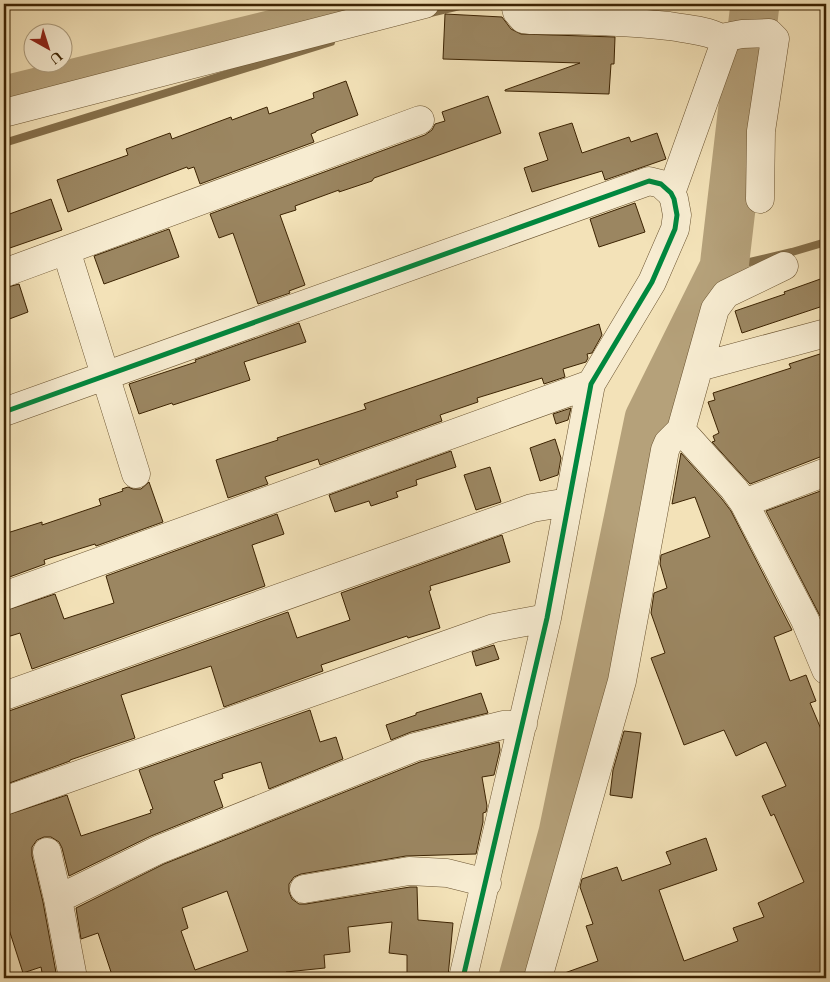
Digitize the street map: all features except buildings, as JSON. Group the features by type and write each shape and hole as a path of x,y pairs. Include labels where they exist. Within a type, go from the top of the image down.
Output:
{"street":[{"path":"4,113 425,4"},
{"path":"516,8 523,19 531,20 598,20 693,29 714,34 775,39 761,131 760,199"},
{"path":"671,193 724,45 744,35"},
{"path":"4,272 420,120"},
{"path":"4,412 649,181 661,184 671,193 674,199 676,215 675,229 652,282 591,384 547,618 487,883 463,978"},
{"path":"66,250 136,474"},
{"path":"538,978 622,681 665,450 673,437 682,430 715,309 726,294 784,266"},
{"path":"699,367 826,333"},
{"path":"4,596 591,384"},
{"path":"682,430 744,503 805,620 826,670"},
{"path":"744,503 826,472"},
{"path":"4,696 532,508 569,502"},
{"path":"4,801 494,628 547,618"},
{"path":"58,899 158,850 415,747 503,725 523,724"},
{"path":"47,852 74,978"},
{"path":"304,889 409,871 447,873 487,883"}],"waterway":[{"path":"4,90 354,4"},
{"path":"426,14 468,4"},
{"path":"523,978 563,833 649,419 724,268 755,4"},
{"path":"4,143 331,42"},
{"path":"724,268 826,242"}],"cycle path":[{"path":"4,412 649,181 661,184 671,193 677,215 675,229 652,282 591,384 547,618 463,978"}]}
